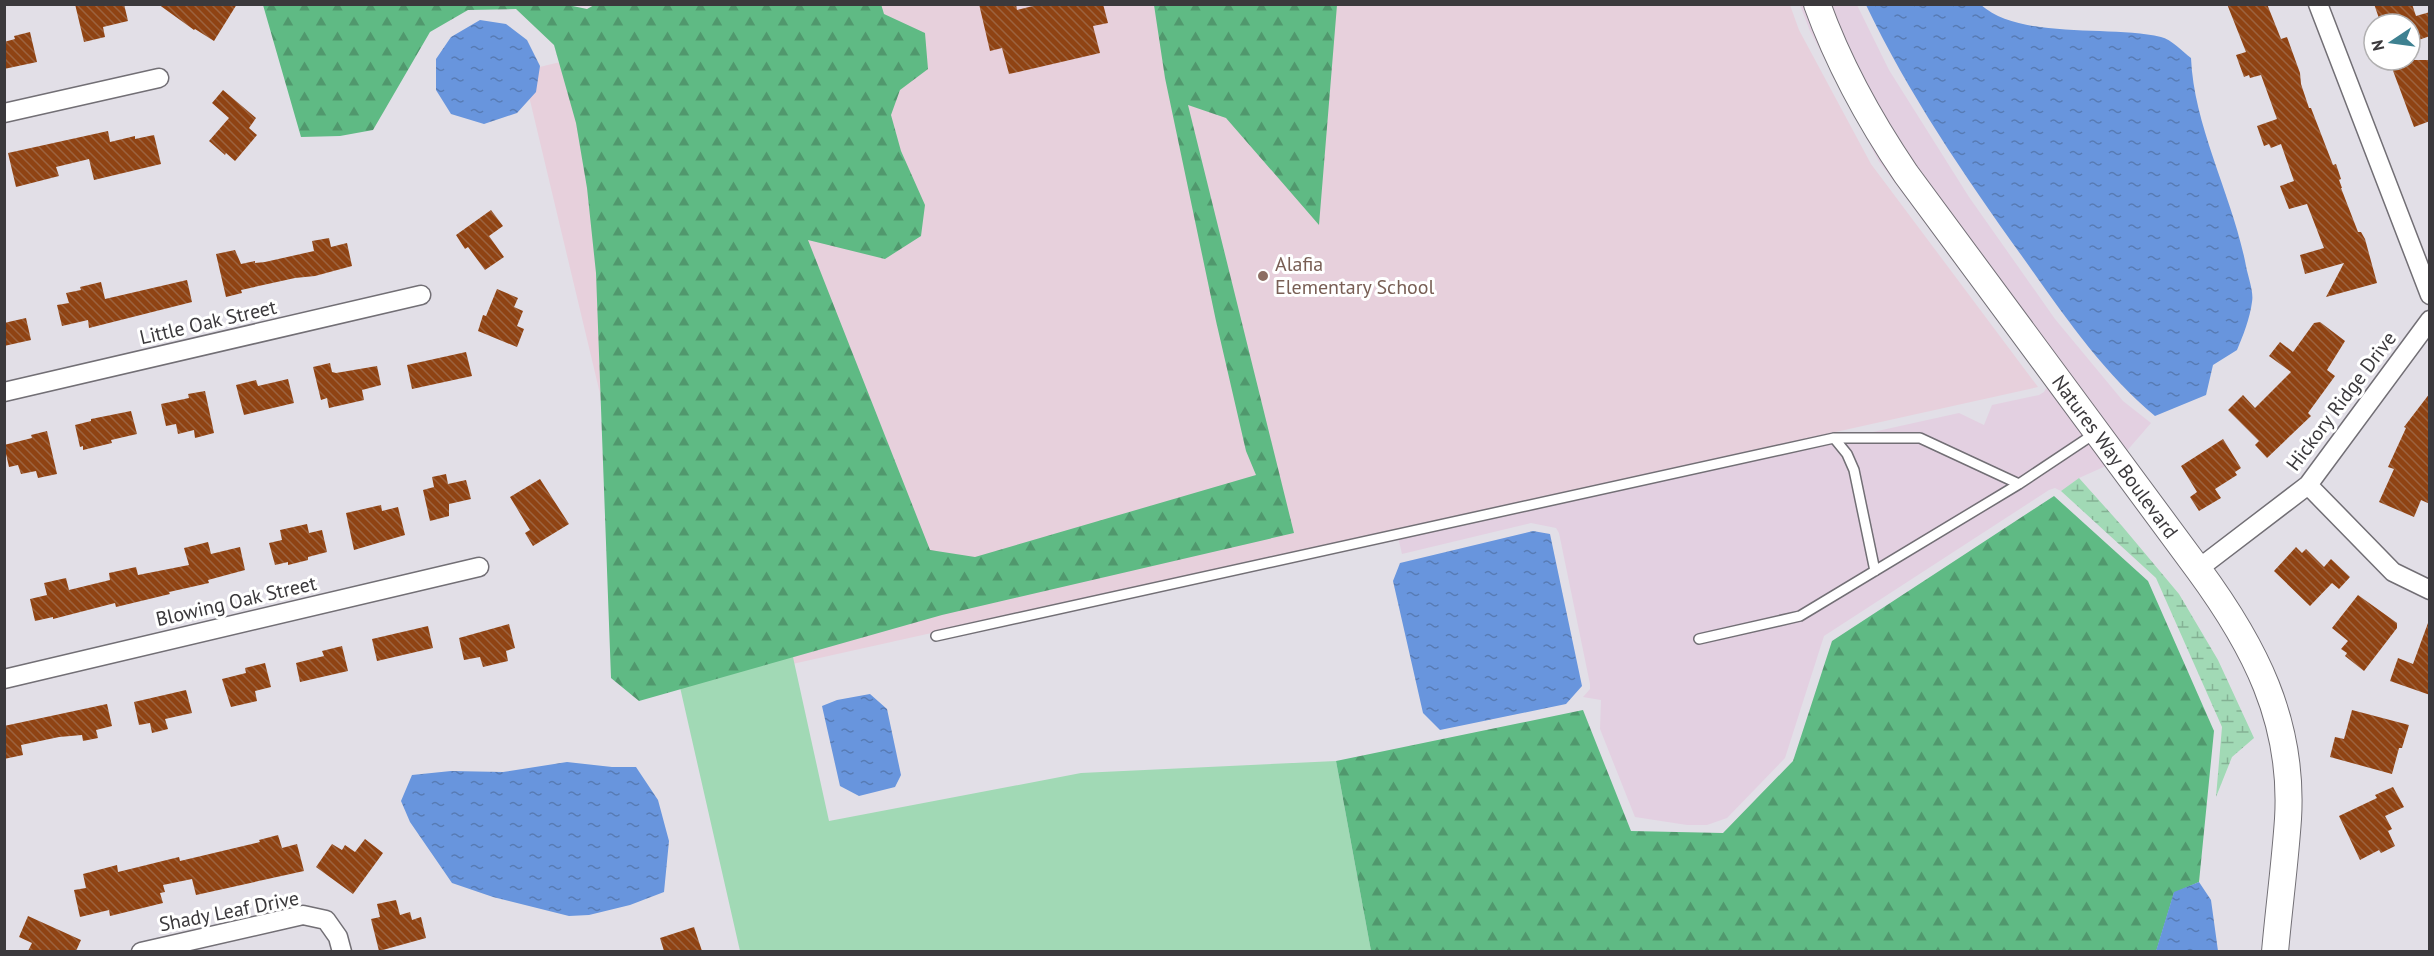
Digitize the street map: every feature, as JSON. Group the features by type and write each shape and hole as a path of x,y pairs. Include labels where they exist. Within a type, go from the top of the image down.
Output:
{"street":[{"name":"Natures Way Boulevard","path":"1816,4 1841,62 1889,149 2222,602 2252,652 2271,698 2283,746 2288,817 2275,951"},
{"path":"2318,4 2430,295"},
{"path":"4,113 159,78"},
{"name":"Little Oak Street","path":"4,392 421,295"},
{"name":"Hickory Ridge Drive","path":"2198,569 2308,485 2430,320"},
{"path":"2308,485 2393,572 2430,590"},
{"name":"Blowing Oak Street","path":"4,679 479,567"},
{"name":"Shady Leaf Drive","path":"141,951 303,915 326,920 338,937 342,951"}],"lane":[{"path":"1699,639 1800,616 2019,484 2096,432"},
{"path":"936,636 1834,438 1920,438 2019,484"},
{"path":"1834,438 1854,470 1875,571"}],"shaded area":[{"name":"Alafia Elementary School","path":"685,5 1790,5 1799,30 1871,164 2038,387 671,691 523,71 664,37"},
{"path":"1800,5 1805,5 2108,465 2079,478 2061,491 2055,488 2049,490 1824,636 1785,758 1727,818 1707,825 1687,825 1635,817 1600,729 1601,700 1583,697 1590,689 1590,684 1559,533 1556,528 1531,523 1402,554 1398,537 1959,413 1984,425 1992,405 2039,395 2047,387 1878,160 1810,31"},
{"path":"1827,5 1857,5 1889,70 1969,197 2055,319 2123,401 2151,423 2125,453 1915,169 1882,117"}],"green space":[{"path":"563,4 587,9 596,4 881,4 884,14 925,33 928,69 900,90 891,115 901,151 925,205 921,236 885,259 808,240 930,550 975,557 1256,475 1246,451 1216,321 1165,78 1154,5 1337,5 1319,225 1226,118 1188,105 1294,533 942,615 639,701 611,678 596,273 587,188 576,123 554,45 516,9 468,10 430,32 373,130 340,136 301,137 263,5"},
{"path":"2079,478 2179,594 2218,660 2254,738 2232,757 2216,797 2222,727 2156,578 2061,491"},
{"path":"2054,496 2148,581 2214,731 2199,882 2174,893 2156,952 1371,951 1336,761 1583,710 1631,831 1723,833 1793,761 1832,641"},
{"path":"791,648 829,821 1081,773 1336,761 1371,951 740,951 677,674"}],"water":[{"path":"1866,5 1981,5 1998,16 2019,23 2067,30 2117,32 2165,38 2191,58 2199,110 2240,240 2252,298 2248,321 2237,350 2213,365 2206,395 2155,416 2101,362 2054,301 1960,167 1920,104"},
{"path":"480,20 506,24 527,40 540,66 536,92 517,113 484,124 451,114 436,90 436,59 451,37"},
{"path":"1533,531 1550,534 1582,686 1566,704 1440,730 1423,713 1393,581 1400,563"},
{"path":"870,694 887,709 901,775 895,787 859,796 840,786 822,706 837,700"},
{"path":"567,762 636,767 658,800 669,841 664,892 630,905 589,915 569,916 493,897 452,883 410,822 401,801 412,775 451,771 503,772"},
{"path":"2199,882 2211,900 2218,951 2156,951 2174,892"}],"building":[{"path":"75,4 124,4 128,21 103,27 105,37 84,42"},
{"path":"158,4 237,4 214,41 194,30"},
{"path":"979,4 1016,4 1017,10 1041,4 1103,4 1108,23 1093,26 1100,53 1009,74 1002,48 990,51"},
{"path":"2227,4 2267,4 2281,39 2287,37 2309,108 2311,108 2333,165 2336,164 2341,179 2339,180 2341,188 2358,232 2361,232 2365,239 2377,283 2326,297 2344,263 2305,274 2300,255 2324,248 2307,204 2289,209 2280,186 2294,181 2281,144 2271,148 2269,144 2264,146 2257,126 2277,119 2261,75 2244,77 2236,55 2246,52"},
{"path":"2374,4 2412,4 2415,12 2377,12"},
{"path":"2430,12 2430,36 2422,39 2422,14"},
{"path":"30,32 37,62 4,69 4,42 15,39 14,36"},
{"path":"2422,60 2430,60 2430,121 2414,127 2393,72 2422,72"},
{"path":"223,90 256,118 249,128 257,135 235,161 209,141 229,118 212,103"},
{"path":"108,131 110,142 135,136 135,139 154,135 161,164 94,180 89,159 56,167 59,176 16,187 8,153"},
{"path":"491,210 503,226 489,236 504,257 485,270 468,247 465,249 456,235"},
{"path":"329,238 331,247 347,243 352,266 315,276 241,290 242,293 226,297 216,254 235,250 241,264 255,261 255,263 265,262 314,251 312,241"},
{"path":"187,280 192,302 89,328 88,320 62,326 57,305 69,303 66,293 81,290 80,287 101,282 105,299"},
{"path":"497,289 518,298 514,307 523,311 517,326 524,329 517,347 478,331 483,315 486,316"},
{"path":"26,318 31,340 4,346 4,323"},
{"path":"2320,322 2345,341 2327,370 2335,376 2308,413 2311,416 2267,458 2255,445 2259,441 2228,410 2243,395 2255,408 2291,372 2269,356 2280,342 2293,352 2314,323"},
{"path":"466,352 472,376 412,389 407,365"},
{"path":"330,363 332,372 336,373 377,366 381,385 362,390 364,400 329,408 327,398 321,400 313,367"},
{"path":"288,379 294,403 244,415 236,385 256,380 258,386"},
{"path":"205,391 214,433 195,438 194,430 178,434 176,424 166,426 161,404 189,398 188,394"},
{"path":"2430,393 2430,504 2421,500 2414,517 2379,502 2394,469 2388,467 2406,428 2404,427"},
{"path":"131,411 137,434 83,450 83,446 80,447 75,425 91,421 91,419"},
{"path":"47,431 57,474 38,478 36,471 21,474 18,465 9,467 4,445 32,438 31,435"},
{"path":"2223,439 2241,468 2235,472 2237,475 2215,489 2221,498 2199,511 2190,497 2197,492 2181,466"},
{"path":"446,474 448,484 466,480 471,499 449,504 449,516 430,521 423,490 434,487 432,477"},
{"path":"540,479 569,524 533,546 525,533 530,530 510,497"},
{"path":"381,505 382,511 398,507 405,535 354,550 346,513"},
{"path":"307,524 309,533 322,530 327,552 288,565 288,562 275,565 269,543 282,540 280,530"},
{"path":"208,542 211,554 240,547 245,570 208,580 209,583 169,592 170,594 116,607 115,603 53,619 53,617 35,621 30,599 47,595 44,583 66,578 69,590 110,580 109,573 136,567 138,575 189,565 184,548"},
{"path":"2296,547 2302,553 2306,549 2324,567 2331,559 2350,577 2339,589 2332,583 2310,606 2274,571"},
{"path":"2358,595 2397,623 2397,628 2364,671 2345,656 2347,653 2341,649 2348,641 2332,628"},
{"path":"2428,623 2430,623 2430,695 2390,681 2398,658 2413,664"},
{"path":"509,624 515,648 506,651 508,661 483,667 480,657 464,660 459,638"},
{"path":"428,626 433,648 377,661 372,639"},
{"path":"342,646 348,671 300,682 296,663 324,656 322,651"},
{"path":"265,663 271,687 255,691 257,701 231,707 222,679 246,673 245,668"},
{"path":"186,690 192,713 165,719 168,729 152,733 150,723 139,725 134,702"},
{"path":"107,704 112,726 96,730 98,738 83,741 82,735 59,737 21,745 23,755 4,759 4,726"},
{"path":"2352,710 2409,725 2402,748 2399,748 2392,774 2330,757 2335,737 2344,739"},
{"path":"2393,787 2404,807 2385,816 2392,829 2388,831 2395,846 2381,853 2379,850 2360,860 2339,816 2377,798 2375,795"},
{"path":"278,835 282,848 297,844 304,871 196,895 192,879 163,885 165,892 160,893 163,903 110,916 109,910 80,917 74,890 86,888 83,874 117,865 118,872 179,857 180,861 260,842 259,840"},
{"path":"365,839 383,853 353,894 316,867 332,844 342,850 345,845 355,852"},
{"path":"396,900 400,915 410,912 412,920 421,917 426,938 379,951 371,919 380,917 377,904"},
{"path":"28,916 81,940 76,951 28,951 32,943 19,937"},
{"path":"694,927 702,951 664,951 660,938"}],"place":[{"name":"Alafia Elementary School","path":"1263,276"}]}
